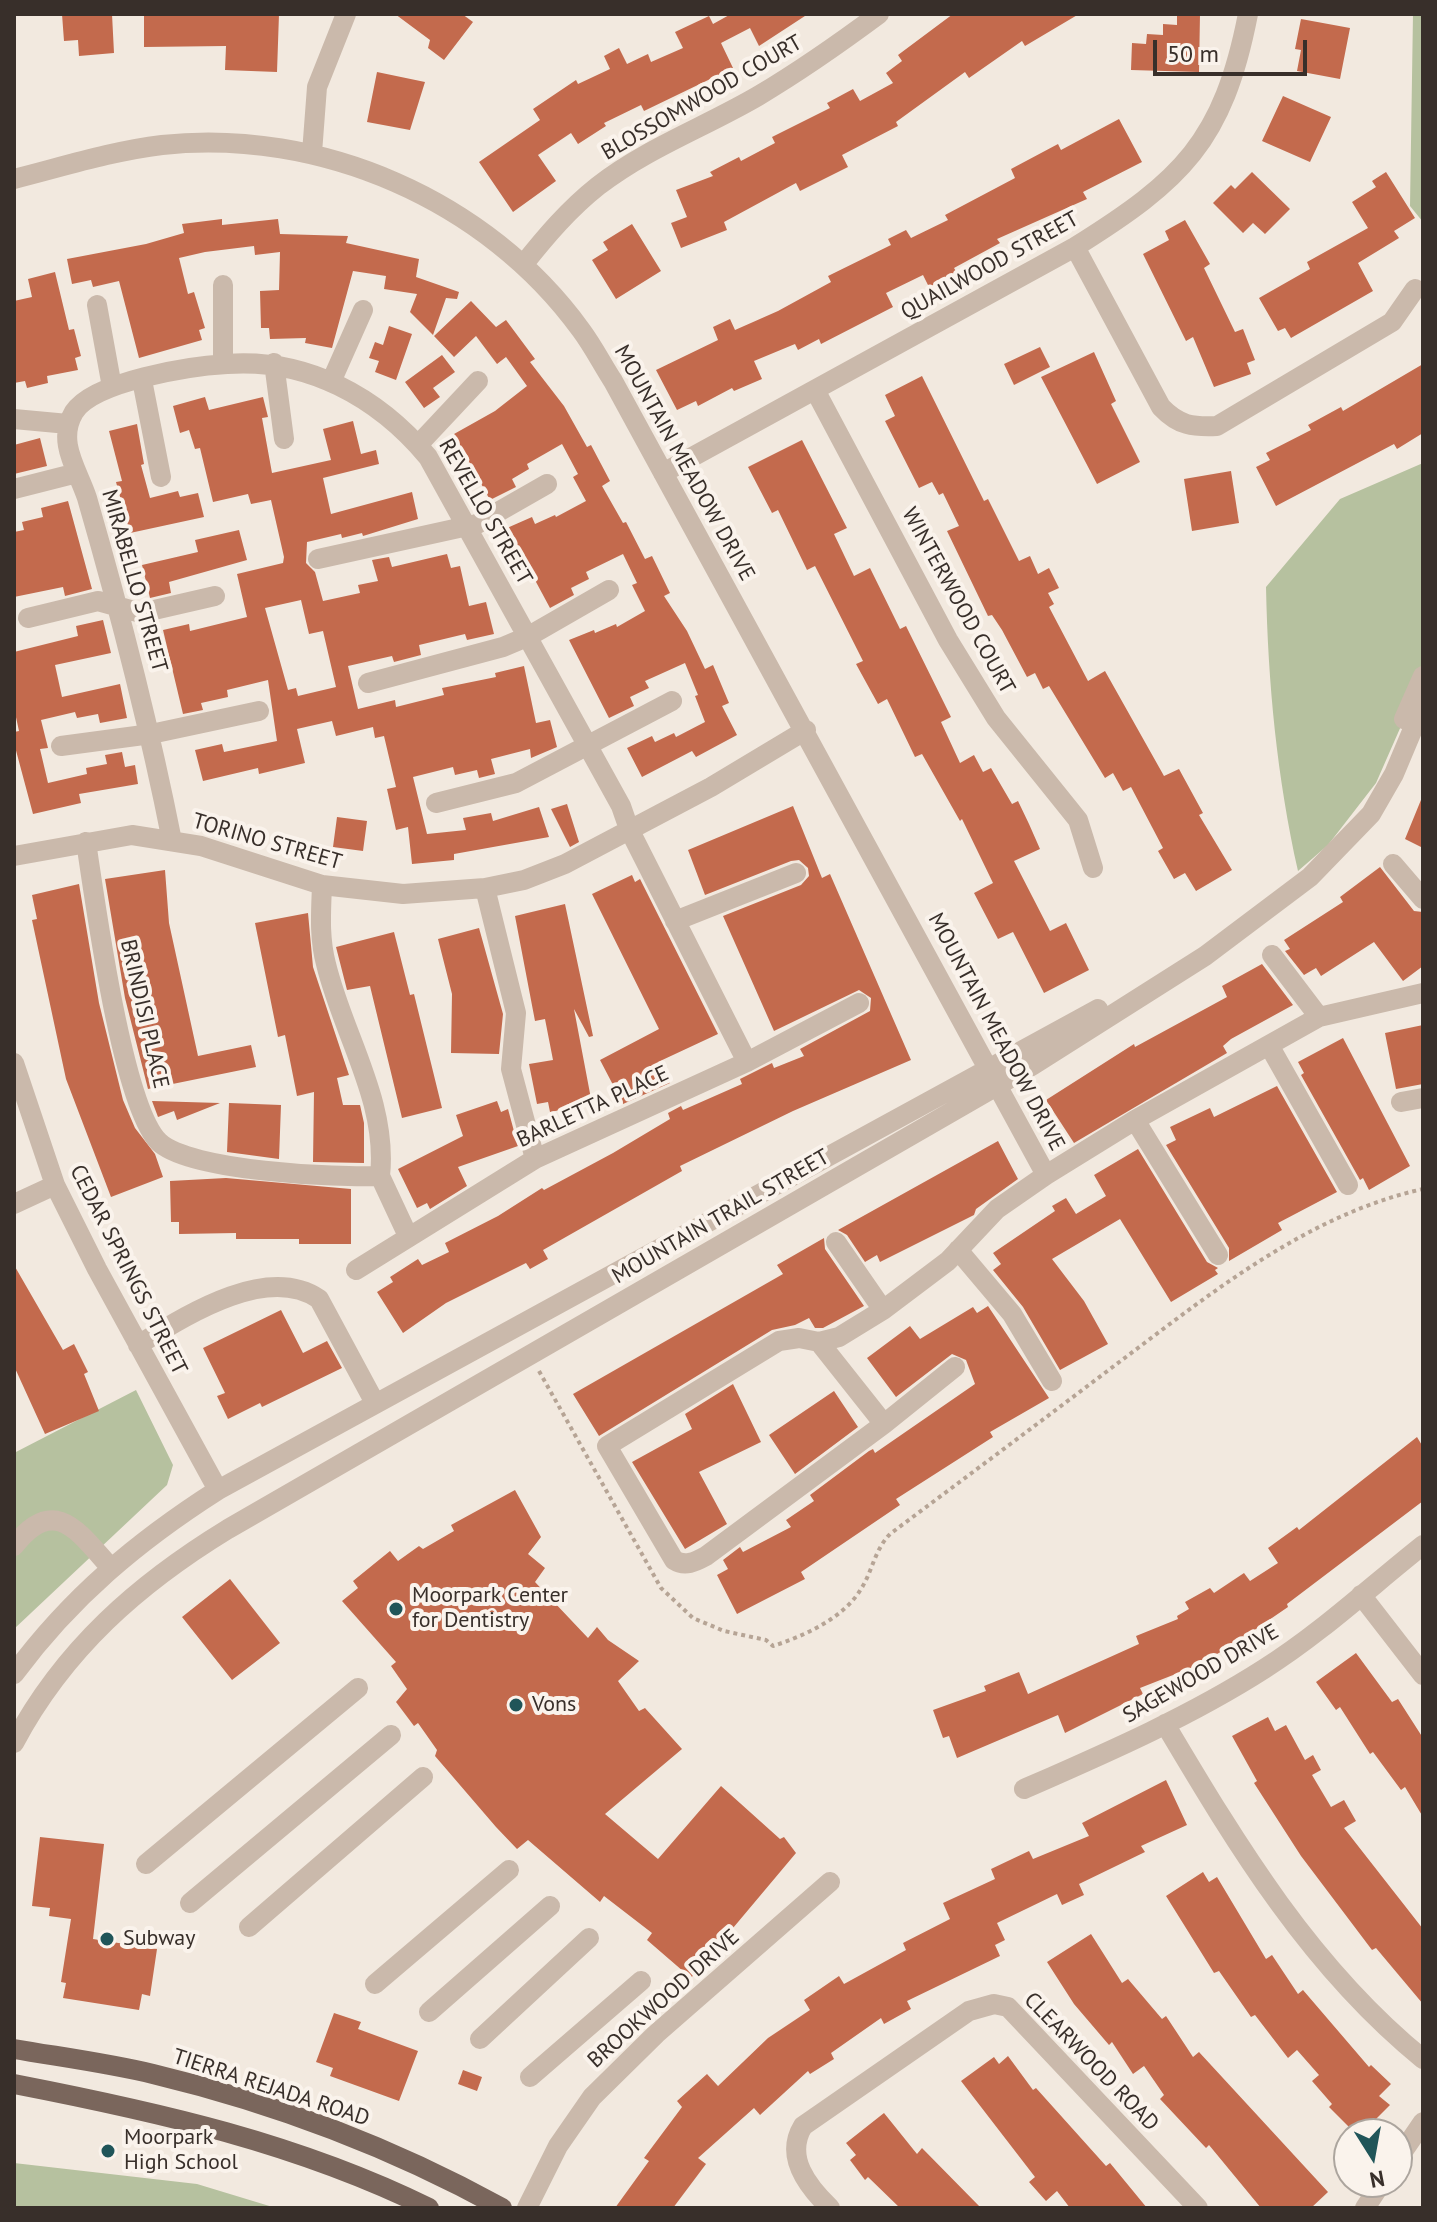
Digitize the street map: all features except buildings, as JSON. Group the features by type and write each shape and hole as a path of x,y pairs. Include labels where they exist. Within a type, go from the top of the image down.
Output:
{"main road":[{"name":"TIERRA REJADA ROAD","path":"14,2049 151,2074 218,2092 413,2163 502,2208"},
{"path":"14,2084 144,2109 217,2128 348,2170 429,2208"}],"street":[{"path":"312,153 317,87 346,14"},
{"name":"BLOSSOMWOOD COURT","path":"523,265 567,213 600,185 636,160 769,89 822,56 879,14"},
{"name":"QUAILWOOD STREET","path":"663,473 1075,247 1133,211 1168,183 1194,153 1226,97 1240,57 1248,14"},
{"name":"MOUNTAIN MEADOW DRIVE","path":"14,179 160,145 267,147 312,153 358,167 427,198 476,227 523,265 582,330 806,730 1046,1175"},
{"path":"1075,247 1161,407 1191,427 1217,426 1392,322 1415,289"},
{"path":"223,285 223,364"},
{"path":"97,305 112,387"},
{"path":"331,382 363,310"},
{"path":"274,363 284,439"},
{"name":"REVELLO STREET","path":"142,380 223,364 274,363 331,382 379,410 418,445 467,523 621,806 629,829 747,1062"},
{"path":"14,419 68,424 79,406 94,394 142,380 161,477"},
{"path":"418,445 478,381"},
{"name":"WINTERWOOD COURT","path":"815,390 948,640 996,718 1078,820 1093,868"},
{"name":"MIRABELLO STREET","path":"68,424 69,455 118,604 151,734 172,841"},
{"path":"14,489 77,473"},
{"path":"318,559 488,518 547,484"},
{"path":"368,683 529,636 609,590"},
{"path":"28,618 98,601 118,604 141,613 215,596"},
{"name":"MOUNTAIN TRAIL STREET","path":"14,1674 48,1628 110,1567 158,1529 218,1490 375,1403 994,1077 1226,928 1328,845 1376,783 1423,676"},
{"path":"436,803 506,786 672,701"},
{"name":"MOUNTAIN TRAIL STREET","path":"16,1734 97,1629 155,1576 228,1529 530,1355 994,1077 1205,956 1310,877 1371,814 1394,774 1423,705"},
{"path":"61,746 151,734 259,711"},
{"name":"TORINO STREET","path":"14,856 132,835 201,846 322,885 403,894 485,888 524,880 565,864 806,730"},
{"name":"BRINDISI PLACE","path":"86,842 103,949 129,1070 145,1117 160,1143 176,1152 256,1169 342,1177 380,1176"},
{"path":"1393,864 1423,899"},
{"path":"675,921 796,873"},
{"path":"322,885 320,933 325,962 379,1122 380,1176 408,1236"},
{"path":"485,888 516,1013 511,1069 535,1159"},
{"path":"1272,955 1319,1017"},
{"path":"955,1367 884,1424 706,1556 681,1565 674,1560 607,1446 779,1341 799,1338 819,1342 839,1337 883,1310 958,1250 997,1209 1046,1175 1135,1120 1319,1017 1423,993"},
{"name":"BARLETTA PLACE","path":"356,1270 535,1159 747,1062 859,1003"},
{"path":"1270,1047 1348,1185"},
{"name":"CEDAR SPRINGS STREET","path":"14,1063 55,1185 218,1490"},
{"path":"1401,1102 1423,1098"},
{"path":"1135,1120 1218,1255"},
{"path":"14,1204 55,1185"},
{"path":"836,1242 883,1310"},
{"path":"958,1250 1012,1314 1052,1381"},
{"path":"138,1345 194,1312 237,1294 282,1287 308,1292 319,1299 375,1403"},
{"path":"819,1342 884,1424"},
{"path":"14,1546 40,1522 61,1520 76,1529 110,1567"},
{"name":"SAGEWOOD DRIVE","path":"1024,1789 1165,1724 1267,1667 1314,1635 1423,1545"},
{"path":"1361,1595 1423,1675"},
{"path":"146,1864 358,1688"},
{"path":"1165,1724 1274,1900 1355,1996 1423,2059"},
{"path":"190,1903 391,1735"},
{"path":"249,1927 423,1777"},
{"path":"375,1984 509,1870"},
{"name":"BROOKWOOD DRIVE","path":"527,2208 558,2146 600,2089 656,2034 830,1882"},
{"path":"429,2012 550,1906"},
{"path":"480,2039 589,1938"},
{"path":"530,2077 641,1981"},
{"name":"CLEARWOOD ROAD","path":"830,2208 803,2177 797,2156 797,2139 803,2126 839,2098 969,2011 978,2006 1001,2005 1008,2007 1198,2208"}],"path":[{"path":"530,1355 661,1588 693,1618 724,1631 766,1640 773,1646 802,1637 851,1603 863,1587 879,1546 890,1534 1187,1312 1318,1225 1391,1196 1423,1189"}],"green space":[{"path":"1413,14 1423,14 1423,222 1410,206"},
{"path":"1423,463 1423,676 1376,783 1328,845 1298,871 1284,801 1275,730 1266,587 1340,499"},
{"path":"136,1390 173,1465 167,1485 14,1629 14,1453"},
{"path":"14,2163 197,2184 276,2208 14,2208"}],"place":[{"name":"Moorpark Center for Dentistry","path":"396,1609"},
{"name":"Vons","path":"516,1705"},
{"name":"Subway","path":"107,1939"},
{"name":"Moorpark High School","path":"108,2151"}]}
